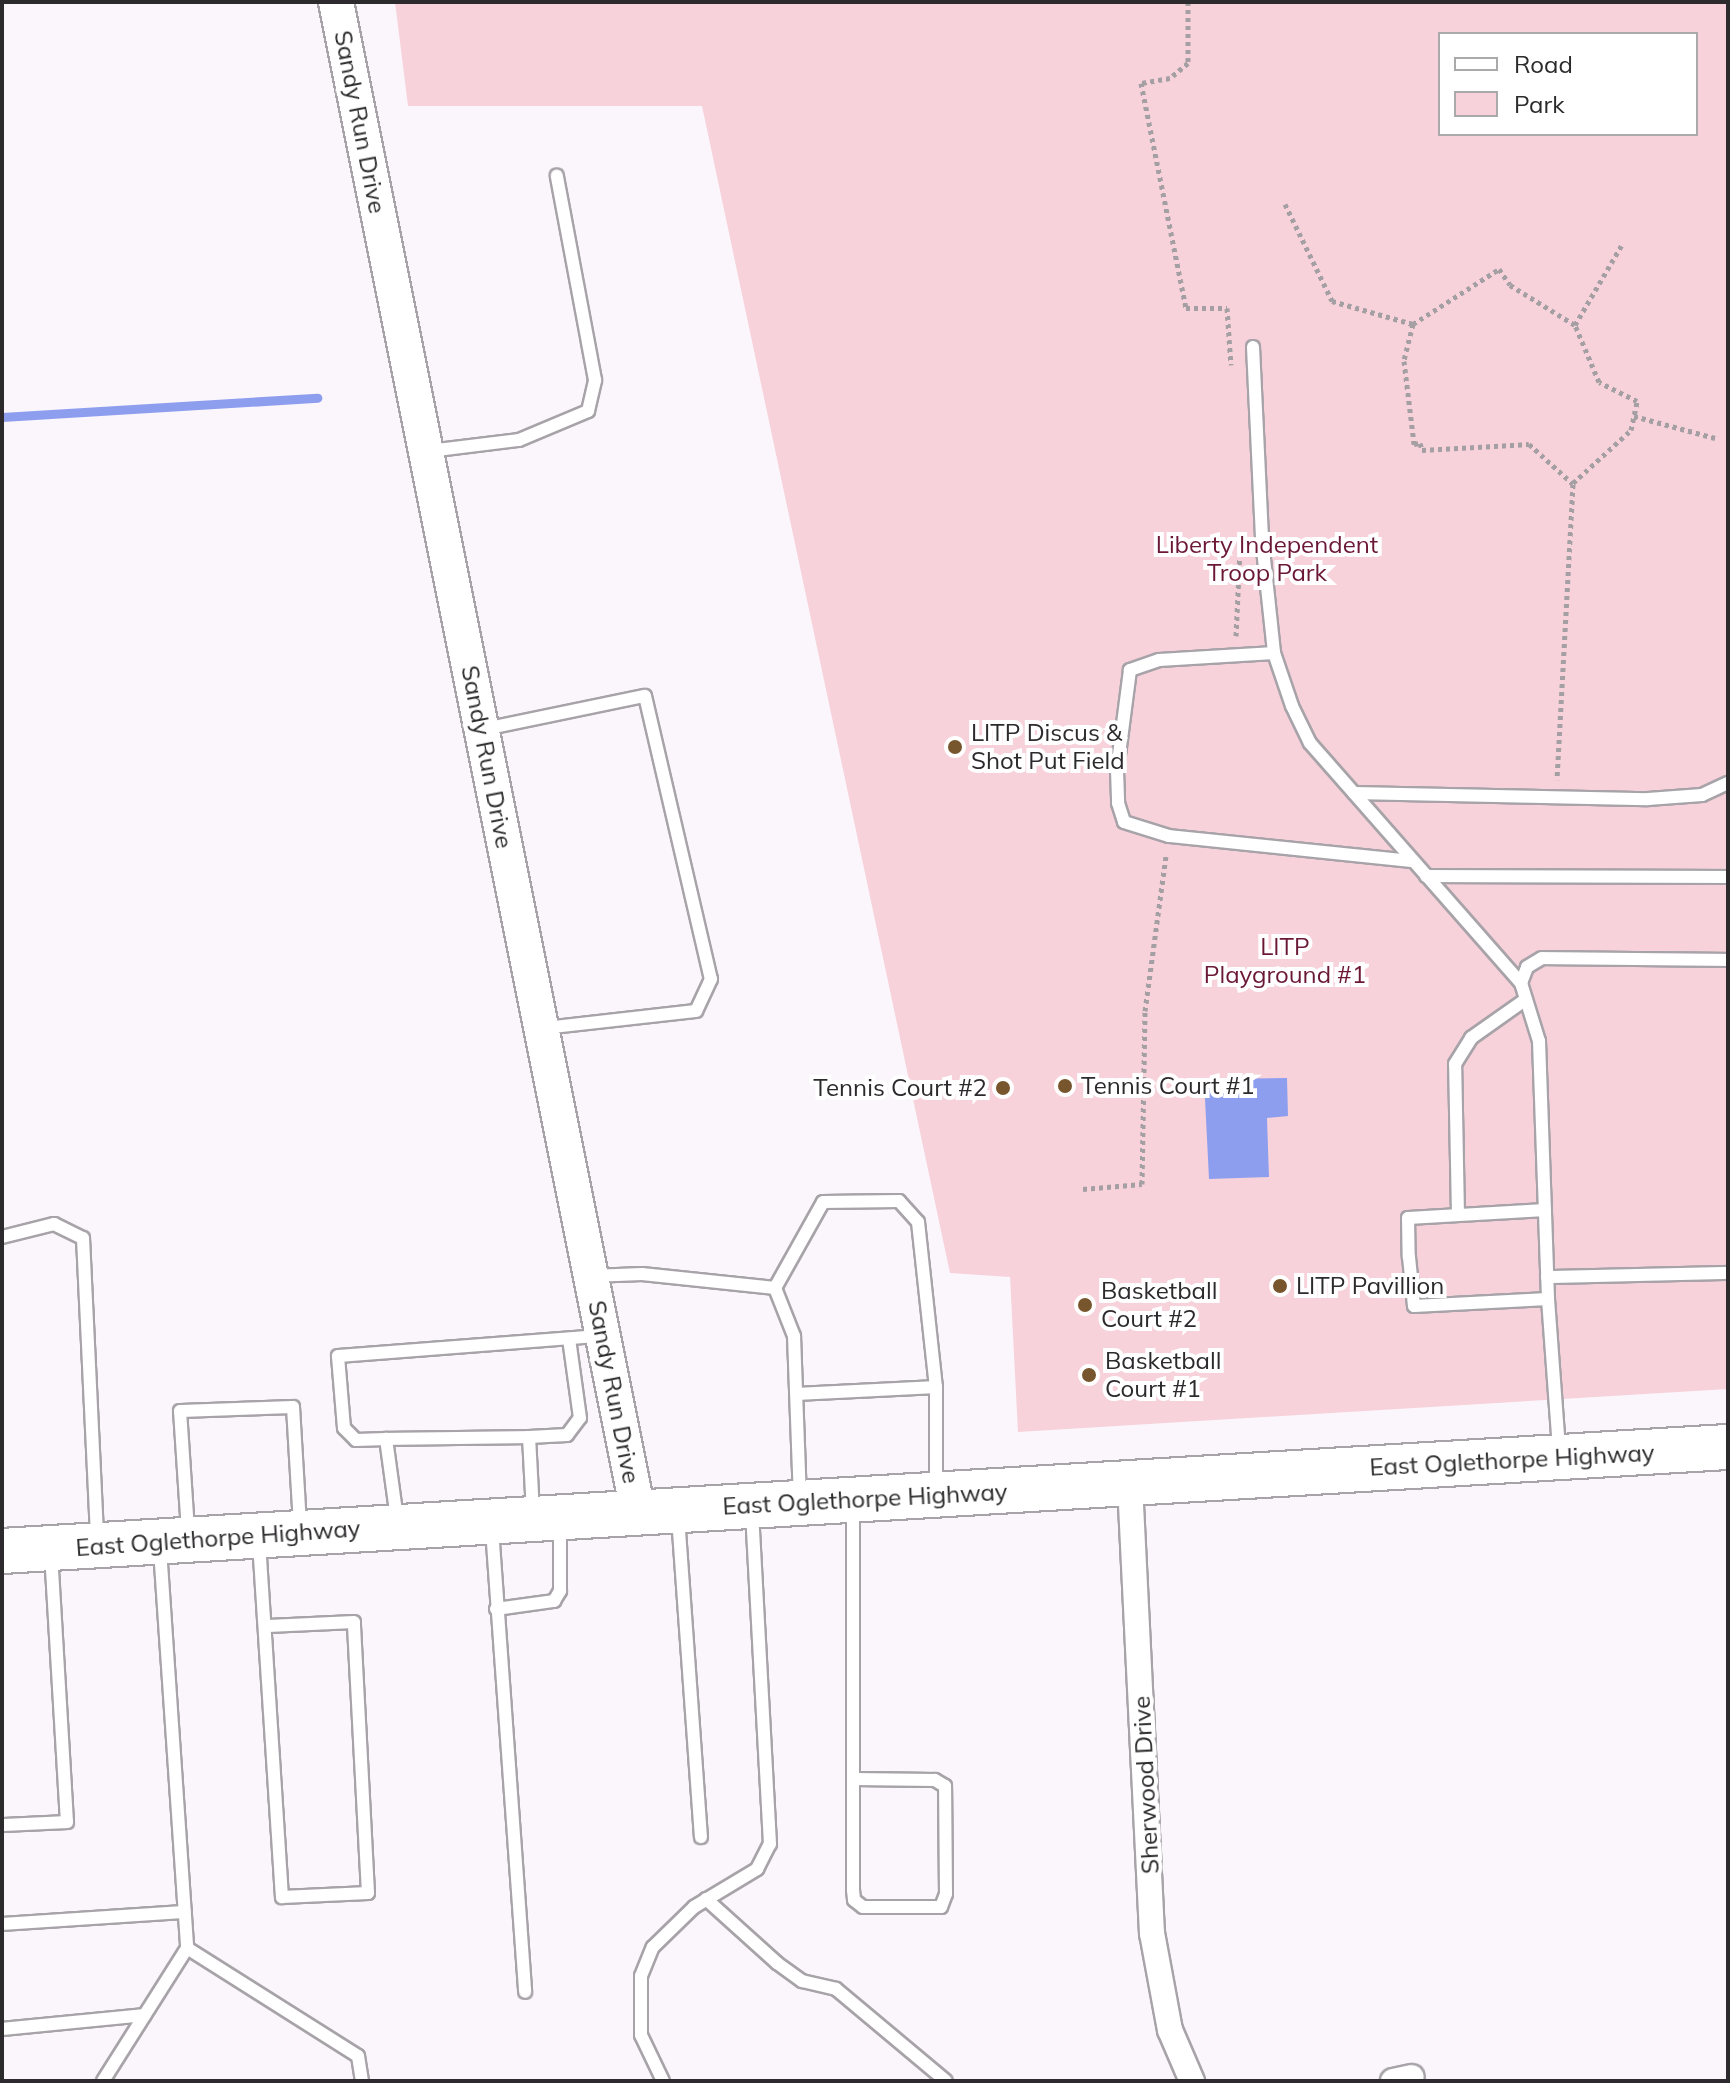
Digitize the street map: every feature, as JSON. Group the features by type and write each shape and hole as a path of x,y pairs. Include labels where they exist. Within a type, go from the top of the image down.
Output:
{"highway":[{"name":"East Oglethorpe Highway","path":"2,1551 1728,1447"}],"street":[{"name":"Sandy Run Drive","path":"336,2 603,1336 658,1511"},
{"name":"Sherwood Drive","path":"1130,1484 1152,1933 1170,2030 1192,2081"}],"lane":[{"path":"426,451 519,440 588,411 595,380 557,176"},
{"path":"1253,347 1262,540 1274,653 1310,743 1521,983 1539,1041 1548,1299 1560,1457"},
{"path":"1274,653 1159,660 1130,670 1121,716 1118,803 1124,822 1169,836 1413,861"},
{"path":"482,730 645,696 711,979 696,1011 541,1028"},
{"path":"1354,793 1557,797 1702,795 1728,783"},
{"path":"1426,876 1728,877"},
{"path":"1521,983 1527,967 1542,958 1728,960"},
{"path":"1458,1215 1455,1064 1471,1038 1526,999"},
{"path":"775,1288 823,1202 899,1201 918,1222 936,1387 936,1495"},
{"path":"1545,1210 1408,1218 1414,1306 1548,1299"},
{"path":"2,1237 54,1224 83,1238 97,1546"},
{"path":"1547,1277 1728,1273"},
{"path":"591,1276 642,1274 775,1288"},
{"path":"775,1288 794,1336 800,1504"},
{"path":"569,1339 580,1418 567,1435 356,1440 344,1428 338,1356 603,1336"},
{"path":"797,1394 936,1387"},
{"path":"103,2081 187,1948 174,1541 180,1411 293,1407 268,1626 282,1897 368,1893 354,1622 268,1626"},
{"path":"496,1609 554,1601 560,1591 529,1437"},
{"path":"386,1439 399,1527"},
{"path":"853,1501 854,1900 863,1907 941,1907 946,1894 945,1786 935,1780 854,1779"},
{"path":"663,2081 641,2035 641,1976 653,1947 706,1899 757,1869 770,1844 752,1506"},
{"path":"658,1511 701,1837"},
{"path":"491,1522 525,1992"},
{"path":"2,1825 67,1822 50,1548"},
{"path":"706,1899 777,1963 802,1981 836,1989 946,2081"},
{"path":"2,1924 185,1912"},
{"path":"187,1948 358,2056 362,2081"},
{"path":"2,2029 144,2015"}],"path":[{"path":"1188,2 1188,63 1170,78 1141,83 1186,308 1227,308 1233,382"},
{"path":"1285,204 1332,301 1413,324"},
{"path":"1575,325 1623,243"},
{"path":"1557,797 1556,739 1573,484 1631,430 1637,401 1599,382 1575,325 1510,285 1499,269 1413,324 1404,361 1414,444 1422,450 1529,444 1573,484"},
{"path":"1634,416 1715,438"},
{"path":"1235,657 1241,537"},
{"path":"1083,1189 1142,1184 1145,1011 1169,836"}],"green space":[{"name":"Liberty Independent Troop Park","path":"395,2 1728,2 1728,1389 1018,1432 1010,1277 950,1273 702,106 408,106"}],"water":[{"path":"1287,1078 1288,1116 1267,1118 1269,1177 1209,1179 1204,1079"}],"waterway":[{"path":"2,417 317,398"}],"place":[{"name":"LITP Discus & Shot Put Field","path":"955,747"},
{"name":"Tennis Court #1","path":"1065,1086"},
{"name":"Tennis Court #2","path":"1003,1088"},
{"name":"LITP Pavillion","path":"1280,1286"},
{"name":"Basketball Court #2","path":"1085,1305"},
{"name":"Basketball Court #1","path":"1089,1375"}],"park label":[{"name":"LITP Playground #1","path":"1285,961"}]}
